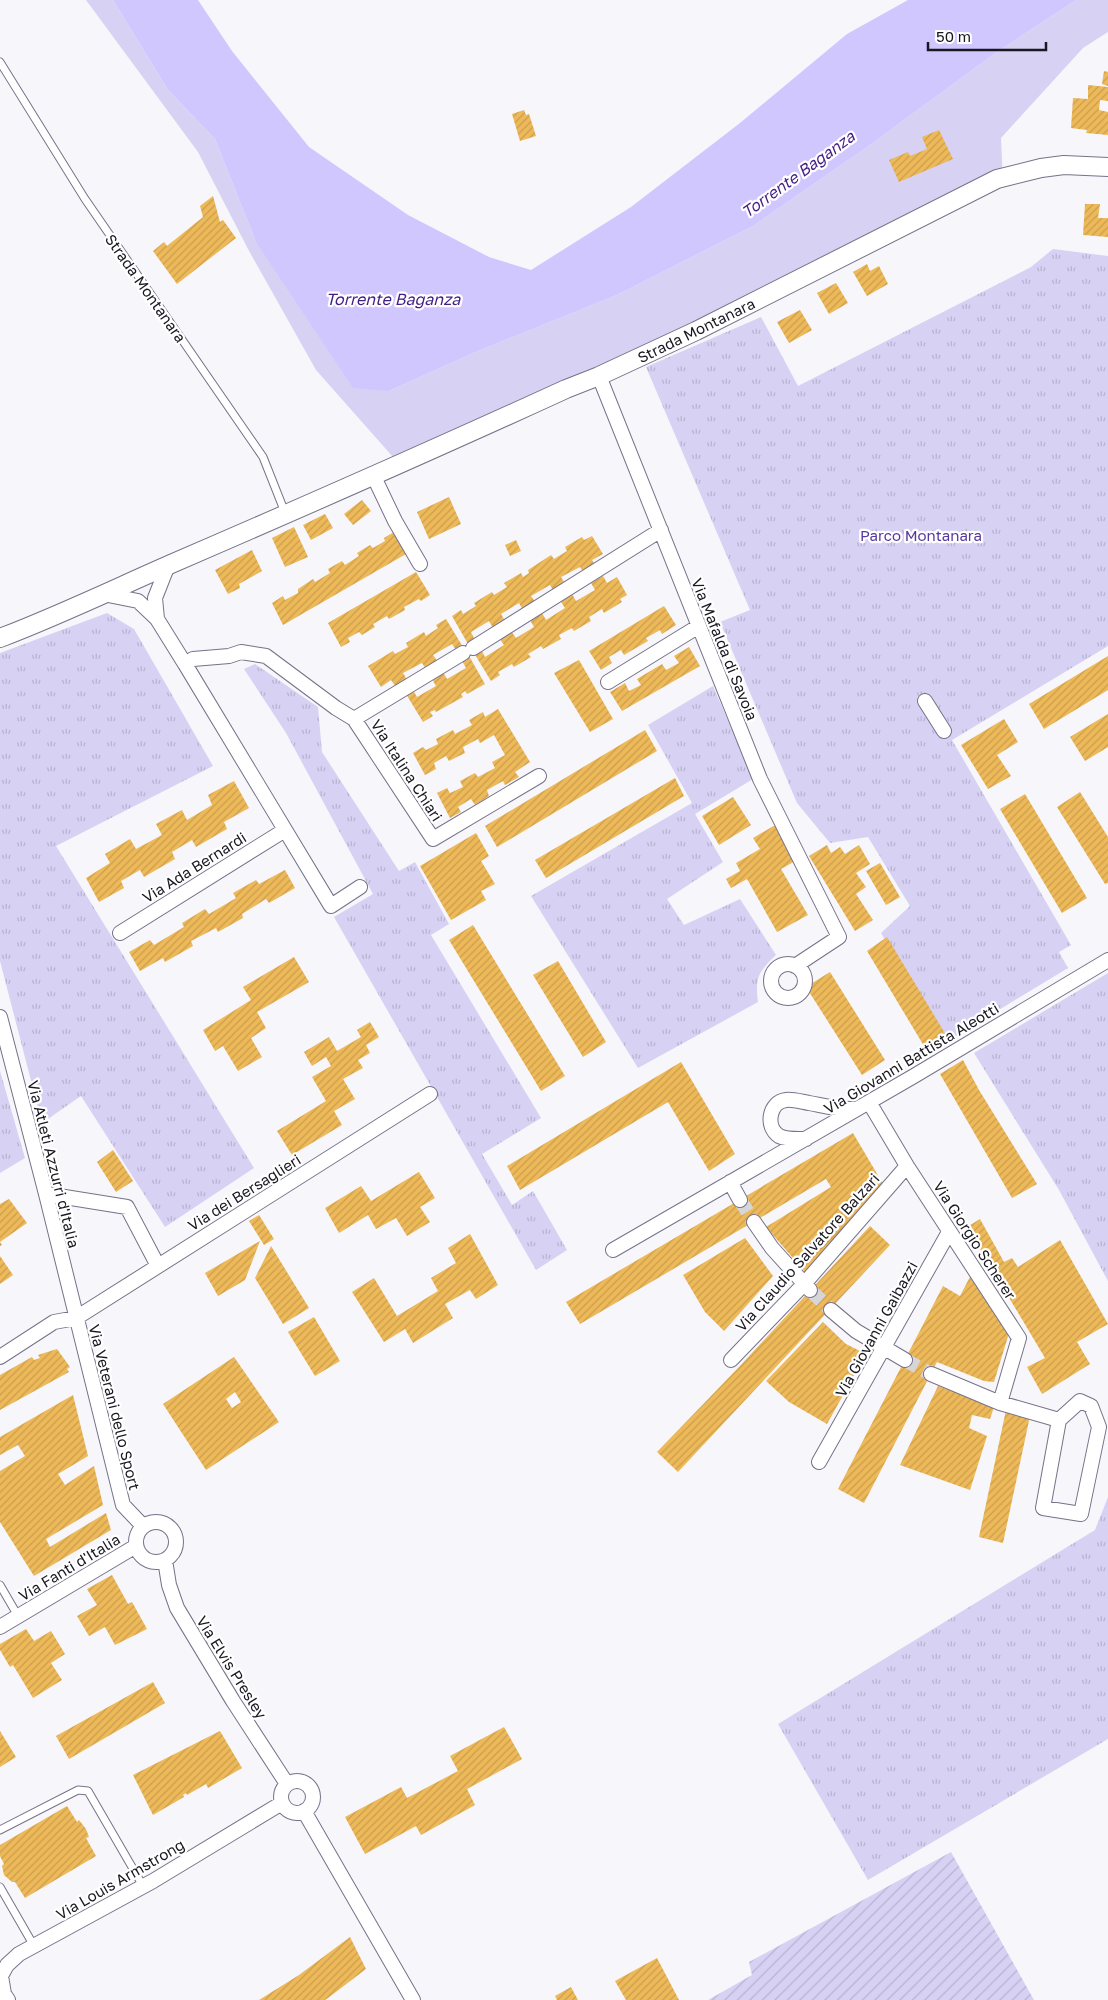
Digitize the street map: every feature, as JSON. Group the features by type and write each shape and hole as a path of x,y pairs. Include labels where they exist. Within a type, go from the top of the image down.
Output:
{"street":[{"name":"Strada Montanara","path":"0,638 54,617 599,376 696,331 997,179 1041,168 1064,165 1108,167"},
{"name":"Via Mafalda di Savoia","path":"599,376 760,779 839,937 796,966"},
{"path":"374,477 395,521 420,564"},
{"name":"Via Italina Chiari","path":"354,719 661,530"},
{"path":"156,619 155,598 168,565"},
{"path":"138,579 155,598"},
{"path":"138,579 138,601"},
{"path":"103,594 138,601 156,619 331,906 360,887"},
{"path":"608,682 699,626"},
{"name":"Via Italina Chiari","path":"185,664 193,659 229,656 241,652 266,656 336,708 354,719 434,839 539,776"},
{"path":"925,701 944,731"},
{"name":"Via Ada Bernardi","path":"120,932 285,830"},
{"name":"Via Giovanni Battista Aleotti","path":"613,1250 807,1139 1108,960"},
{"name":"Via Atleti Azzurri d'Italia","path":"0,1017 76,1318"},
{"name":"Via dei Bersaglieri","path":"0,1357 54,1322 76,1318 430,1094"},
{"path":"807,1139 788,1139 778,1135 771,1126 770,1116 773,1109 785,1100 794,1100 840,1110 857,1109"},
{"name":"Via Giorgio Scherer","path":"869,1102 907,1166 1019,1338 1000,1403"},
{"name":"Via Claudio Salvatore Balzari","path":"731,1360 807,1288 907,1166"},
{"path":"730,1182 740,1200"},
{"path":"46,1194 127,1207 158,1266"},
{"path":"754,1222 772,1248 807,1288"},
{"name":"Via Giovanni Gaibazzi","path":"819,1462 949,1232"},
{"path":"831,1310 856,1331 905,1360"},
{"name":"Via Veterani dello Sport","path":"76,1318 123,1505 143,1526"},
{"path":"931,1374 1000,1403 1059,1420"},
{"path":"1080,1401 1091,1406 1099,1427 1081,1514 1043,1508 1059,1420 1080,1401"},
{"path":"143,1526 156,1521 173,1530 176,1537 174,1550 165,1560"},
{"name":"Via Fanti d'Italia","path":"143,1526 137,1535 136,1546 142,1556 153,1562 165,1560"},
{"name":"Via Fanti d'Italia","path":"0,1627 136,1546"},
{"name":"Via Elvis Presley","path":"165,1560 169,1585 177,1608 232,1701 287,1784"},
{"path":"296,1780 310,1788 312,1793 311,1803 304,1811 289,1811 282,1804 281,1793 287,1784 296,1780"},
{"name":"Via Louis Armstrong","path":"8,2000 4,1994 1,1976 7,1965 20,1954 143,1886 282,1804"},
{"path":"304,1811 413,2000"}],"lane":[{"name":"Strada Montanara","path":"0,62 85,199 263,457 286,515"},
{"name":"Via Fanti d'Italia","path":"0,1586 18,1616"},
{"path":"0,1830 78,1790 88,1791 143,1886"},
{"path":"0,1887 34,1946"}],"green space":[{"path":"86,0 113,0 168,90 215,139 256,242 389,391 478,351 617,295 753,226 870,145 994,54 1076,0 1108,0 1108,32 1083,48 1001,138 1003,185 738,321 393,457 316,370 248,249 198,152"},
{"name":"Parco Montanara","path":"1053,249 1108,256 1108,646 952,740 1071,945 1059,952 1068,968 946,1042 881,933 910,906 868,837 830,843 797,803 720,622 750,610 646,367 761,317 798,386 1031,267"},
{"path":"107,613 134,629 213,766 56,846 254,1168 165,1227 81,1096 42,1123 0,961 0,653"},
{"path":"255,664 318,707 322,752 399,871 415,862 449,924 431,935 541,1118 482,1154 512,1205 533,1191 567,1250 536,1270 334,917 373,894 286,733 244,669"},
{"path":"713,686 753,779 695,814 723,862 667,899 684,925 740,899 776,955 765,966 759,976 757,987 758,1002 638,1068 531,896 692,803 648,725"},
{"path":"1108,973 1108,1281 1059,1190 974,1053"},
{"path":"0,1071 25,1158 0,1173"},
{"path":"1108,1497 1108,1739 868,1880 778,1724 1095,1530"},
{"path":"951,1852 1034,2000 708,2000 752,1975 749,1962"}],"water":[{"name":"Torrente Baganza","path":"113,0 198,0 232,51 309,147 408,215 489,257 531,270 631,207 740,123 847,34 908,0 1076,0 994,54 870,145 753,226 617,295 478,351 389,391 353,388 256,242 215,139 168,90"}],"building":[{"path":"1104,71 1108,72 1108,86 1102,84"},
{"path":"1088,85 1108,87 1108,101 1100,100 1099,110 1108,112 1108,135 1086,133 1087,130 1071,128 1073,98 1088,99"},
{"path":"524,110 526,115 529,114 536,136 520,141 512,114"},
{"path":"939,130 953,159 899,182 889,160 908,152 910,156 927,149 922,137"},
{"path":"213,196 220,222 223,220 236,238 177,284 153,251 164,242 167,246 203,217 200,206"},
{"path":"1085,204 1100,204 1098,218 1108,218 1108,237 1083,235"},
{"path":"867,264 870,271 879,266 888,284 867,296 853,272"},
{"path":"836,283 848,303 829,314 817,293"},
{"path":"800,310 812,330 789,343 777,322"},
{"path":"449,497 461,524 429,539 417,512"},
{"path":"362,500 371,511 353,525 344,514"},
{"path":"325,514 333,528 311,540 303,525"},
{"path":"294,527 308,557 285,567 272,538"},
{"path":"394,532 406,554 283,625 272,603 283,596 285,600 298,593 298,589 313,579 315,582 330,573 328,569 342,561 345,565 359,556 357,553 370,545 373,548 385,541 384,538"},
{"path":"592,536 603,554 592,560 596,566 584,573 580,567 561,577 566,585 554,592 550,585 531,596 536,603 523,610 519,603 501,614 505,621 493,628 489,621 471,632 475,640 468,644 452,616 461,610 463,614 476,606 474,603 492,592 494,595 507,587 504,583 521,573 523,577 529,573 528,570 551,555 554,559 567,551 565,547 582,537 584,540"},
{"path":"516,540 521,551 510,556 505,545"},
{"path":"252,550 262,571 239,584 240,588 228,594 215,570"},
{"path":"416,572 430,595 421,601 419,599 404,607 405,610 389,619 387,616 373,624 375,627 362,635 359,632 348,638 350,642 341,647 328,623"},
{"path":"603,576 607,583 617,577 627,595 620,599 622,602 604,613 602,609 589,617 591,621 574,631 572,628 559,635 561,639 543,649 541,646 528,654 531,657 514,667 512,664 498,672 500,675 491,681 474,653 481,649 485,657 504,645 499,638 511,631 516,638 534,627 530,620 542,613 546,620 565,608 561,602 572,594 576,601 595,590 591,583"},
{"path":"664,606 676,625 662,634 660,630 646,638 648,641 624,655 621,650 609,657 612,663 601,670 589,651"},
{"path":"446,619 463,647 456,650 452,644 433,655 438,662 426,669 422,663 403,673 407,680 396,687 391,680 381,687 368,666 393,651 395,654 408,647 406,643 424,632 426,636 438,628 436,625"},
{"path":"689,647 700,666 622,711 610,692 625,683 629,691 641,685 637,679 662,664 666,670 679,663 674,656"},
{"path":"469,656 485,684 467,694 465,691 461,694 463,697 436,712 435,710 430,712 433,716 423,722 406,694 413,690 417,697 436,686 432,679 443,672 447,679 466,668 462,661"},
{"path":"1108,656 1108,690 1044,729 1029,704"},
{"path":"579,660 613,719 590,732 554,673"},
{"path":"498,709 530,762 515,772 519,777 505,785 503,781 487,790 489,796 475,805 471,799 458,807 461,812 450,818 437,793 447,788 450,793 463,787 460,781 475,773 478,777 495,768 492,762 505,755 494,735 480,743 478,739 463,747 465,753 449,761 446,756 434,763 436,769 425,775 413,753 423,747 426,750 438,744 436,739 453,730 455,734 472,725 469,720 483,712 485,717"},
{"path":"1108,714 1108,747 1085,761 1070,737"},
{"path":"1004,719 1018,742 997,755 1011,776 988,789 961,745"},
{"path":"645,730 657,751 497,847 485,826"},
{"path":"675,778 684,796 546,878 535,860"},
{"path":"234,781 249,808 224,822 227,829 196,847 192,840 172,852 175,859 144,877 140,870 121,881 124,888 99,902 86,878 110,863 105,854 130,839 136,849 162,835 156,824 182,810 187,820 212,805 208,795"},
{"path":"1080,792 1108,837 1108,883 1105,884 1057,807"},
{"path":"1025,794 1087,898 1062,913 1000,809"},
{"path":"733,797 751,825 719,845 702,816"},
{"path":"777,824 797,860 781,869 808,915 777,932 747,879 731,888 726,879 740,871 736,863 760,849 753,838"},
{"path":"476,833 489,856 481,861 495,884 481,891 486,900 451,920 420,866"},
{"path":"827,845 831,853 840,847 845,854 859,845 870,864 856,873 866,887 856,894 873,920 855,931 809,856"},
{"path":"880,863 900,897 886,905 866,871"},
{"path":"285,870 295,888 269,903 266,899 242,914 243,918 218,932 216,928 191,941 193,946 165,962 163,958 140,971 129,952 150,940 154,945 184,927 182,923 205,909 209,914 236,898 233,893 256,880 259,884"},
{"path":"473,925 565,1076 541,1091 449,940"},
{"path":"887,937 946,1035 924,1046 867,951"},
{"path":"294,957 309,982 257,1012 266,1028 251,1038 262,1057 238,1071 223,1046 215,1051 203,1030 251,1000 243,987"},
{"path":"558,961 606,1042 583,1057 533,975"},
{"path":"830,972 885,1060 862,1075 806,987"},
{"path":"370,1022 379,1037 366,1045 370,1053 358,1060 363,1068 343,1079 355,1099 334,1111 342,1125 292,1155 277,1131 326,1101 312,1077 331,1066 326,1057 312,1066 304,1052 329,1037 337,1051 361,1037 357,1030"},
{"path":"963,1060 979,1090 1037,1184 1012,1198 940,1074"},
{"path":"681,1062 735,1154 709,1171 668,1102 520,1190 507,1166"},
{"path":"853,1133 883,1184 806,1273 766,1227 831,1187 826,1179 580,1324 566,1302"},
{"path":"113,1150 133,1181 116,1192 97,1162"},
{"path":"419,1172 435,1198 420,1207 430,1222 407,1236 396,1218 376,1229 368,1215 339,1233 325,1208 361,1186 371,1201"},
{"path":"9,1199 27,1223 0,1242 0,1204"},
{"path":"259,1215 274,1239 264,1245 249,1221"},
{"path":"980,1219 1004,1262 1012,1258 1018,1267 1060,1240 1108,1324 1077,1342 1090,1364 1042,1394 1027,1367 1045,1358 967,1227"},
{"path":"870,1226 890,1245 678,1472 657,1452"},
{"path":"470,1234 498,1285 476,1299 470,1290 445,1304 453,1318 413,1343 405,1329 384,1342 352,1292 374,1278 397,1316 438,1291 431,1278 456,1263 448,1248"},
{"path":"745,1238 773,1276 724,1331 705,1312 683,1275"},
{"path":"260,1241 245,1280 218,1296 205,1273"},
{"path":"271,1246 309,1308 283,1324 255,1278"},
{"path":"0,1256 13,1275 0,1284"},
{"path":"972,1273 1009,1333 994,1382 984,1381 937,1362 864,1503 838,1489 943,1286 960,1296"},
{"path":"314,1317 340,1361 315,1376 288,1332"},
{"path":"823,1322 846,1344 866,1354 827,1424 789,1402 766,1381"},
{"path":"57,1349 70,1367 67,1369 69,1372 0,1410 0,1375 32,1357 34,1360 40,1358 38,1355"},
{"path":"234,1357 279,1422 206,1470 163,1404","holes":["235,1392 241,1402 232,1408 226,1399"]},
{"path":"938,1386 994,1407 990,1419 972,1415 969,1428 987,1436 970,1490 900,1465"},
{"path":"73,1395 88,1456 58,1474 65,1485 94,1466 103,1505 46,1539 50,1547 106,1513 111,1530 34,1576 0,1522 0,1471 25,1456 18,1445 0,1455 0,1437"},
{"path":"1006,1410 1030,1416 1003,1543 979,1537"},
{"path":"112,1575 128,1604 132,1602 147,1629 115,1645 105,1627 89,1636 77,1616 97,1605 87,1589"},
{"path":"26,1629 34,1641 51,1631 65,1654 51,1663 62,1680 33,1698 13,1665 10,1667 0,1650 0,1644"},
{"path":"153,1682 165,1703 69,1759 56,1736"},
{"path":"504,1727 522,1759 467,1789 475,1805 421,1835 416,1826 365,1854 345,1817 401,1787 407,1798 458,1771 450,1756"},
{"path":"0,1731 16,1757 0,1767"},
{"path":"220,1731 242,1768 208,1788 206,1784 187,1795 186,1793 183,1795 184,1797 153,1815 133,1775"},
{"path":"67,1806 77,1822 79,1820 86,1829 89,1837 86,1838 96,1856 25,1898 15,1882 12,1882 4,1875 0,1845"},
{"path":"350,1937 366,1969 328,1998 325,2000 259,2000 299,1975"},
{"path":"657,1958 679,2000 626,2000 615,1981"},
{"path":"571,1987 578,2000 557,2000 555,1996"}],"tunnel":[{"path":"740,1200 754,1222"},
{"path":"811,1291 831,1310"},
{"path":"905,1360 931,1374"}]}
